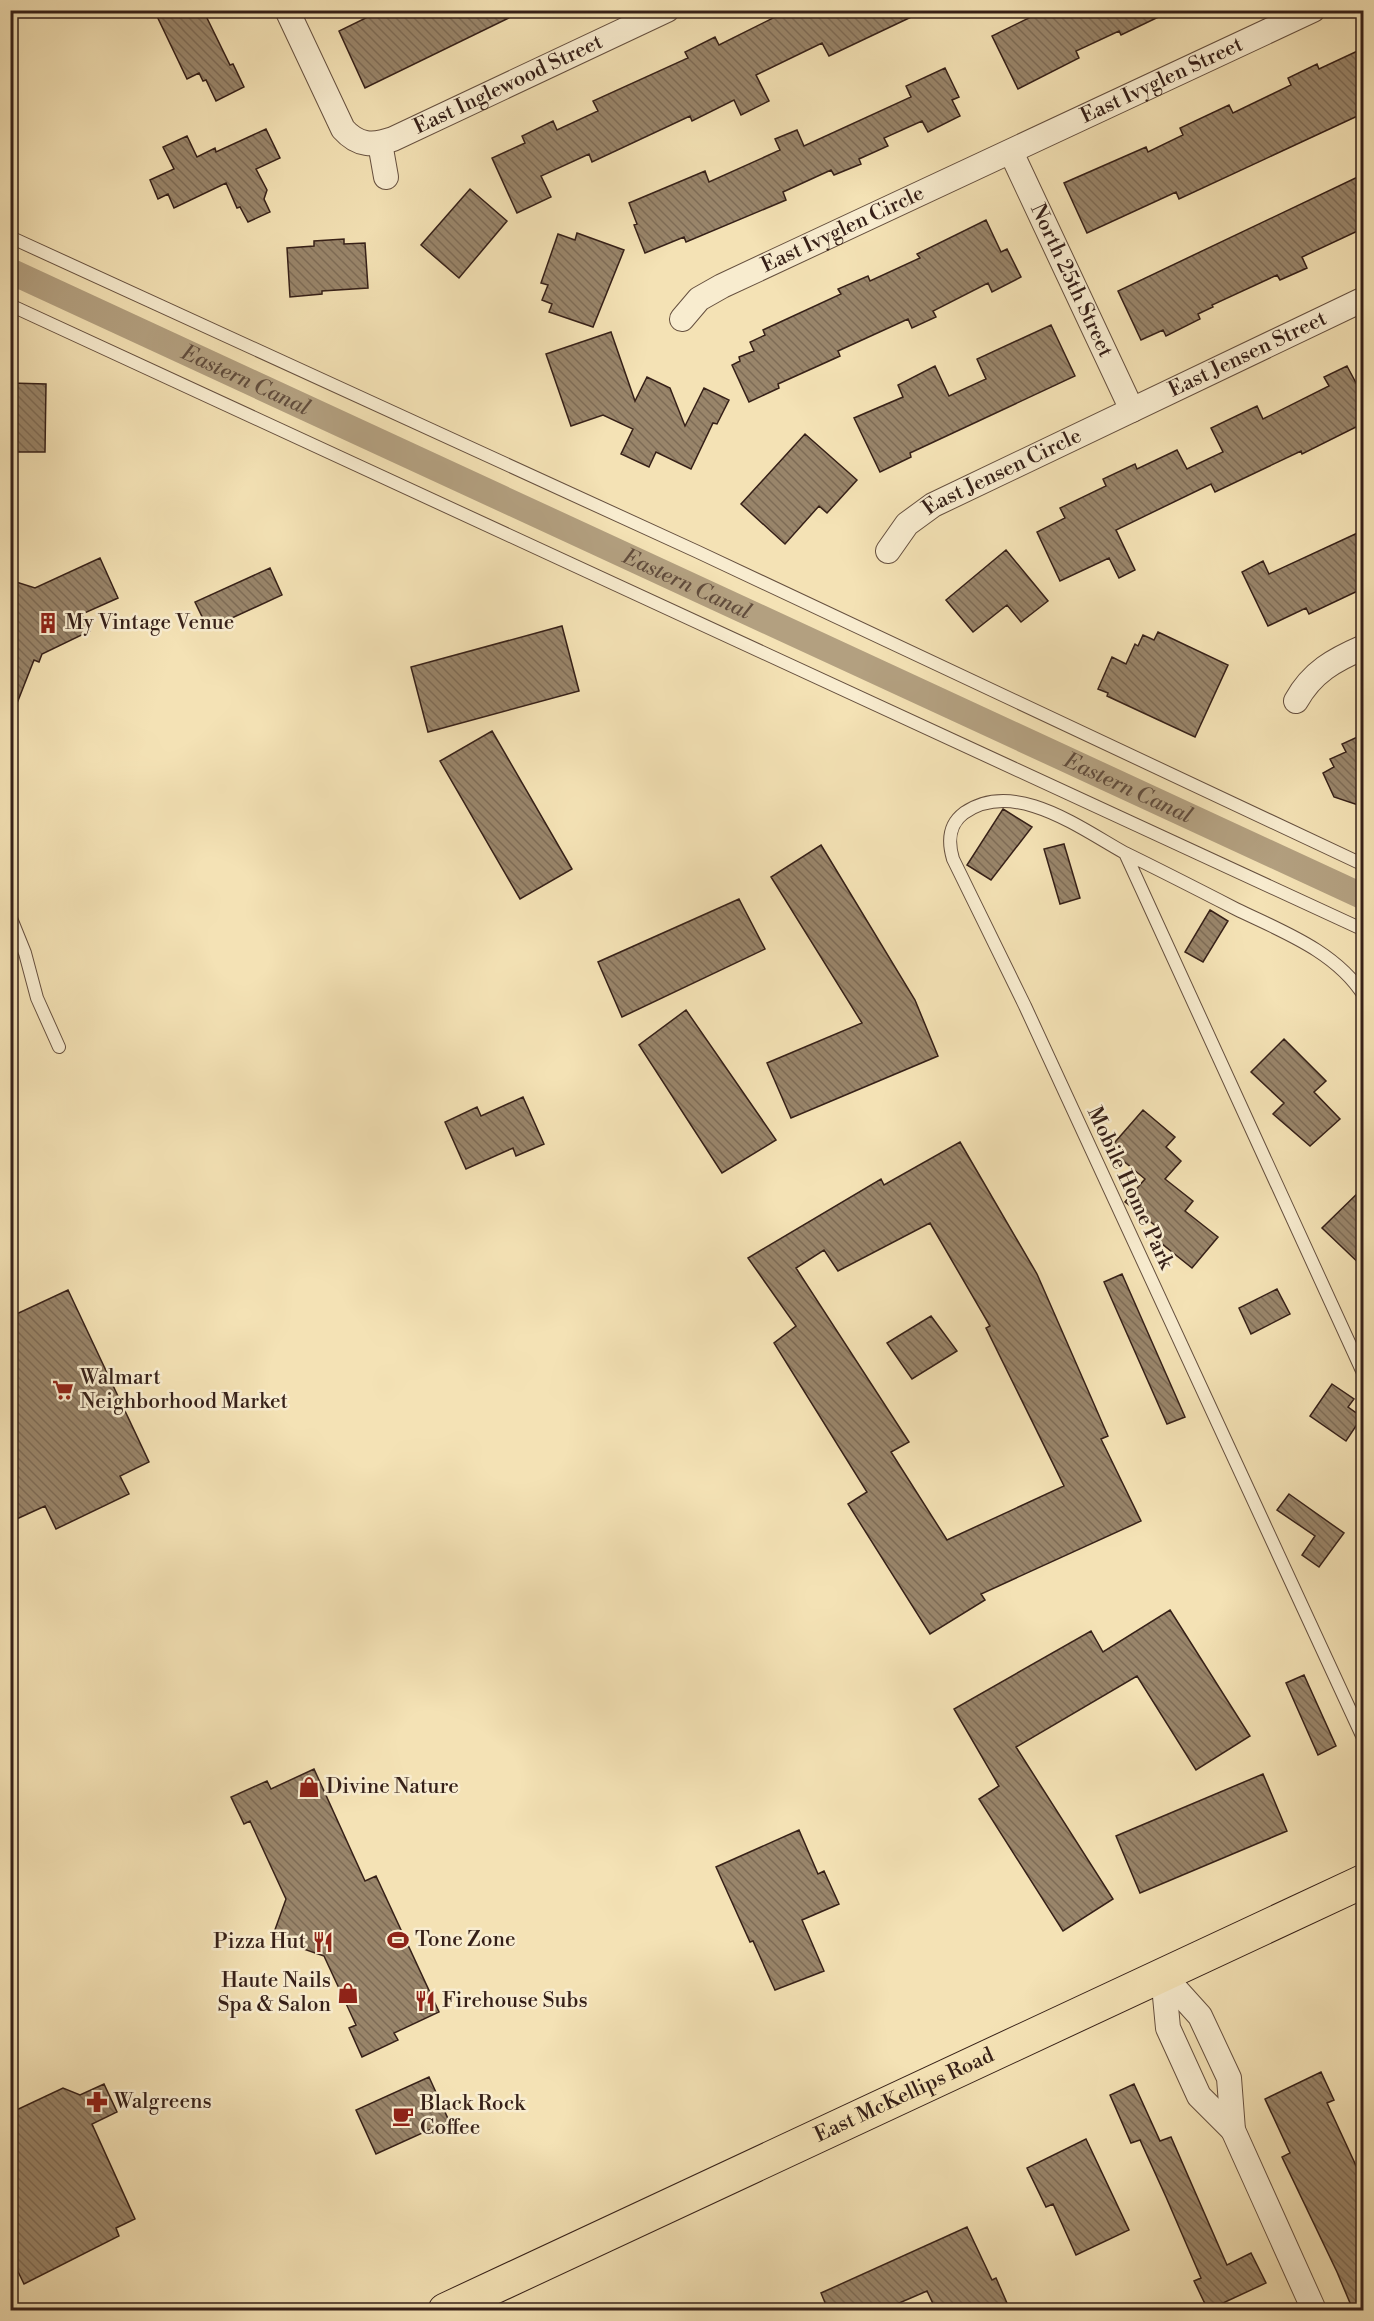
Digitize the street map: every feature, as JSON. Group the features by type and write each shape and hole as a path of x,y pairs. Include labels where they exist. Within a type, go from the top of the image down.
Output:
{"main road":[{"name":"East McKellips Road","path":"445,2310 1364,1881"}],"street":[{"path":"286,10 343,129 370,143 386,177"},
{"name":"East Inglewood Street","path":"370,143 667,10"},
{"name":"East Ivyglen Street","path":"1011,152 1313,10"},
{"name":"East Ivyglen Circle","path":"682,319 699,299 716,289 1011,152"},
{"name":"North 25th Street","path":"1011,152 1132,410"},
{"name":"East Jensen Street","path":"1132,410 1364,299"},
{"name":"East Jensen Circle","path":"888,551 907,524 933,505 1132,410"},
{"path":"1296,701 1313,676 1326,665 1364,647"},
{"path":"1162,1975 1168,2028 1181,2057 1199,2096 1233,2130"},
{"path":"1162,1975 1200,2016 1229,2078 1233,2130 1314,2310"}],"lane":[{"path":"10,237 698,552 1364,865"},
{"path":"10,305 1364,930"},
{"name":"Mobile Home Park","path":"1364,996 1350,977 1304,943 1059,818 1015,801 999,800 985,802 971,808 953,825 950,847 968,893 1029,1016 1364,1740"},
{"path":"1125,853 1364,1375"},
{"path":"10,916 25,953 37,998 58,1047"}],"building":[{"path":"154,10 203,10 230,65 233,64 244,87 216,101 206,80 203,81 199,73 187,79"},
{"path":"382,10 525,10 365,88 339,31"},
{"path":"789,10 926,10 829,56 822,43 756,75 769,101 741,115 734,100 692,121 690,116 592,162 589,154 541,176 551,197 517,213 492,158 525,143 522,136 553,121 557,130 598,111 593,101 688,58 685,52 715,37 719,45"},
{"path":"1045,10 1173,10 1121,35 1119,31 1076,51 1079,58 1018,89 992,36"},
{"path":"1364,48 1364,113 1179,199 1176,192 1087,233 1064,183 1146,147 1148,152 1183,135 1180,128 1229,105 1233,113 1291,85 1288,78 1317,64 1319,69"},
{"path":"945,68 959,97 952,100 960,116 928,132 922,121 884,138 888,146 859,159 861,164 834,175 831,170 783,192 786,200 686,242 684,237 645,253 634,225 637,224 629,203 705,171 709,182 780,150 775,139 797,130 804,146 911,97 906,86"},
{"path":"266,129 280,158 256,169 267,190 264,199 270,212 248,222 240,207 237,208 226,183 174,208 168,194 158,199 150,180 174,169 163,147 187,136 197,157 215,148 216,152"},
{"path":"1364,174 1364,228 1302,257 1307,268 1280,280 1277,275 1212,305 1213,307 1198,314 1200,319 1166,336 1163,330 1141,340 1118,291"},
{"path":"470,189 507,221 459,278 421,245"},
{"path":"986,220 1001,252 1007,249 1021,277 992,292 988,283 933,311 936,317 912,328 908,319 838,351 840,356 778,384 779,388 749,402 732,365 740,361 739,357 754,351 750,342 765,335 763,330 841,294 838,289 868,276 870,281 920,258 917,254"},
{"path":"577,233 624,250 593,327 549,312 552,304 542,300 548,285 541,283 558,234 575,240"},
{"path":"344,239 344,244 365,243 368,288 322,291 322,294 290,297 287,248 314,246 314,241"},
{"path":"1051,325 1075,376 910,453 911,457 880,472 854,418 903,397 898,385 935,366 949,396 986,379 977,359"},
{"path":"611,332 635,401 647,377 670,388 685,426 704,388 729,400 717,424 713,423 691,469 656,452 649,467 621,454 633,429 603,415 571,426 546,354"},
{"path":"1347,366 1364,398 1364,423 1302,454 1301,451 1215,492 1211,484 1116,530 1135,570 1119,578 1109,558 1060,581 1037,532 1065,518 1060,508 1106,486 1103,479 1135,464 1137,469 1177,450 1187,469 1223,452 1211,428 1257,406 1263,419 1329,386 1324,377"},
{"path":"10,383 46,384 45,452 10,452"},
{"path":"805,434 857,480 827,513 819,506 785,544 741,504"},
{"path":"1364,530 1364,588 1309,614 1306,608 1268,626 1242,572 1263,561 1269,574"},
{"path":"1006,550 1048,601 1021,622 1007,605 973,632 946,600"},
{"name":"My Vintage Venue","path":"100,558 118,598 82,614 90,631 42,654 39,662 34,660 12,716 10,716 10,580 35,588"},
{"path":"270,568 282,595 208,629 195,602"},
{"path":"562,626 579,691 428,732 411,667"},
{"path":"1158,632 1228,665 1195,737 1107,696 1108,693 1098,689 1112,657 1126,664 1135,644 1138,646 1143,635 1154,640"},
{"path":"492,731 572,869 520,899 440,761"},
{"path":"1364,734 1364,807 1334,797 1323,773 1334,767 1330,759 1346,752 1342,744"},
{"path":"1003,809 1032,827 991,880 967,865"},
{"path":"1064,844 1080,898 1060,904 1044,849"},
{"path":"821,845 915,1000 938,1056 791,1118 767,1063 862,1023 771,877"},
{"path":"739,899 765,949 622,1017 598,962"},
{"path":"1210,910 1228,921 1203,962 1185,952"},
{"path":"686,1010 776,1140 722,1173 639,1045"},
{"path":"1284,1039 1326,1081 1314,1092 1340,1119 1310,1146 1273,1114 1284,1103 1251,1072"},
{"path":"523,1097 544,1144 516,1156 513,1148 466,1169 445,1122 477,1107 481,1116"},
{"path":"1143,1110 1175,1137 1166,1147 1181,1161 1165,1179 1193,1201 1185,1211 1218,1237 1192,1268 1151,1235 1157,1227 1125,1202 1145,1179 1109,1149"},
{"path":"960,1142 1037,1274 1108,1436 1101,1439 1141,1521 981,1594 985,1600 930,1634 848,1504 867,1492 774,1343 796,1326 748,1258 881,1179 884,1185","holes":["930,1223 990,1326 986,1328 1064,1486 947,1540 891,1452 909,1442 796,1268 824,1250 838,1271"]},
{"path":"1364,1187 1364,1268 1322,1228"},
{"path":"1122,1274 1185,1417 1167,1424 1104,1282"},
{"path":"1277,1289 1290,1314 1251,1334 1239,1308"},
{"name":"Walmart Neighborhood Market","path":"68,1290 149,1462 120,1476 129,1494 56,1529 45,1506 10,1522 10,1317"},
{"path":"931,1316 957,1351 912,1379 887,1343"},
{"path":"1332,1384 1354,1399 1348,1407 1362,1417 1346,1441 1310,1416"},
{"path":"1289,1494 1344,1533 1319,1567 1302,1555 1315,1536 1277,1510"},
{"path":"1170,1610 1250,1736 1196,1770 1137,1676 1016,1747 1113,1899 1063,1931 979,1799 999,1786 954,1709 1091,1631 1103,1652"},
{"path":"1304,1675 1336,1746 1318,1755 1286,1683"},
{"path":"314,1769 365,1881 376,1876 439,2012 394,2033 398,2040 362,2057 349,2028 356,2025 324,1956 272,1938 286,1899 250,1821 244,1824 231,1797 267,1781 271,1789"},
{"path":"1263,1774 1287,1831 1140,1893 1116,1836"},
{"path":"799,1830 818,1874 824,1871 839,1904 802,1920 824,1971 775,1990 716,1867"},
{"path":"1321,2072 1334,2100 1327,2103 1364,2183 1364,2310 1353,2310 1282,2157 1290,2153 1265,2099"},
{"name":"Black Rock Coffee","path":"429,2077 449,2121 376,2154 356,2110"},
{"name":"Walgreens","path":"104,2084 117,2112 92,2124 135,2219 116,2228 119,2236 24,2284 10,2255 10,2113 63,2088 80,2095"},
{"path":"1134,2084 1160,2141 1171,2137 1227,2265 1251,2253 1266,2283 1208,2310 1194,2281 1201,2278 1166,2197 1140,2140 1131,2143 1110,2095"},
{"path":"1086,2139 1129,2230 1076,2255 1053,2204 1046,2207 1027,2168"},
{"path":"967,2227 992,2280 996,2278 1010,2310 936,2310 927,2291 883,2310 828,2310 821,2293"}],"waterway":[{"name":"Eastern Canal","path":"10,271 1364,897"}],"place":[{"name":"My Vintage Venue","path":"48,623"},
{"name":"Walmart Neighborhood Market","path":"63,1390"},
{"name":"Divine Nature","path":"309,1787"},
{"name":"Tone Zone","path":"398,1940"},
{"name":"Pizza Hut","path":"323,1942"},
{"name":"Haute Nails Spa & Salon","path":"348,1993"},
{"name":"Firehouse Subs","path":"425,2001"},
{"name":"Walgreens","path":"97,2102"},
{"name":"Black Rock Coffee","path":"403,2116"}]}
